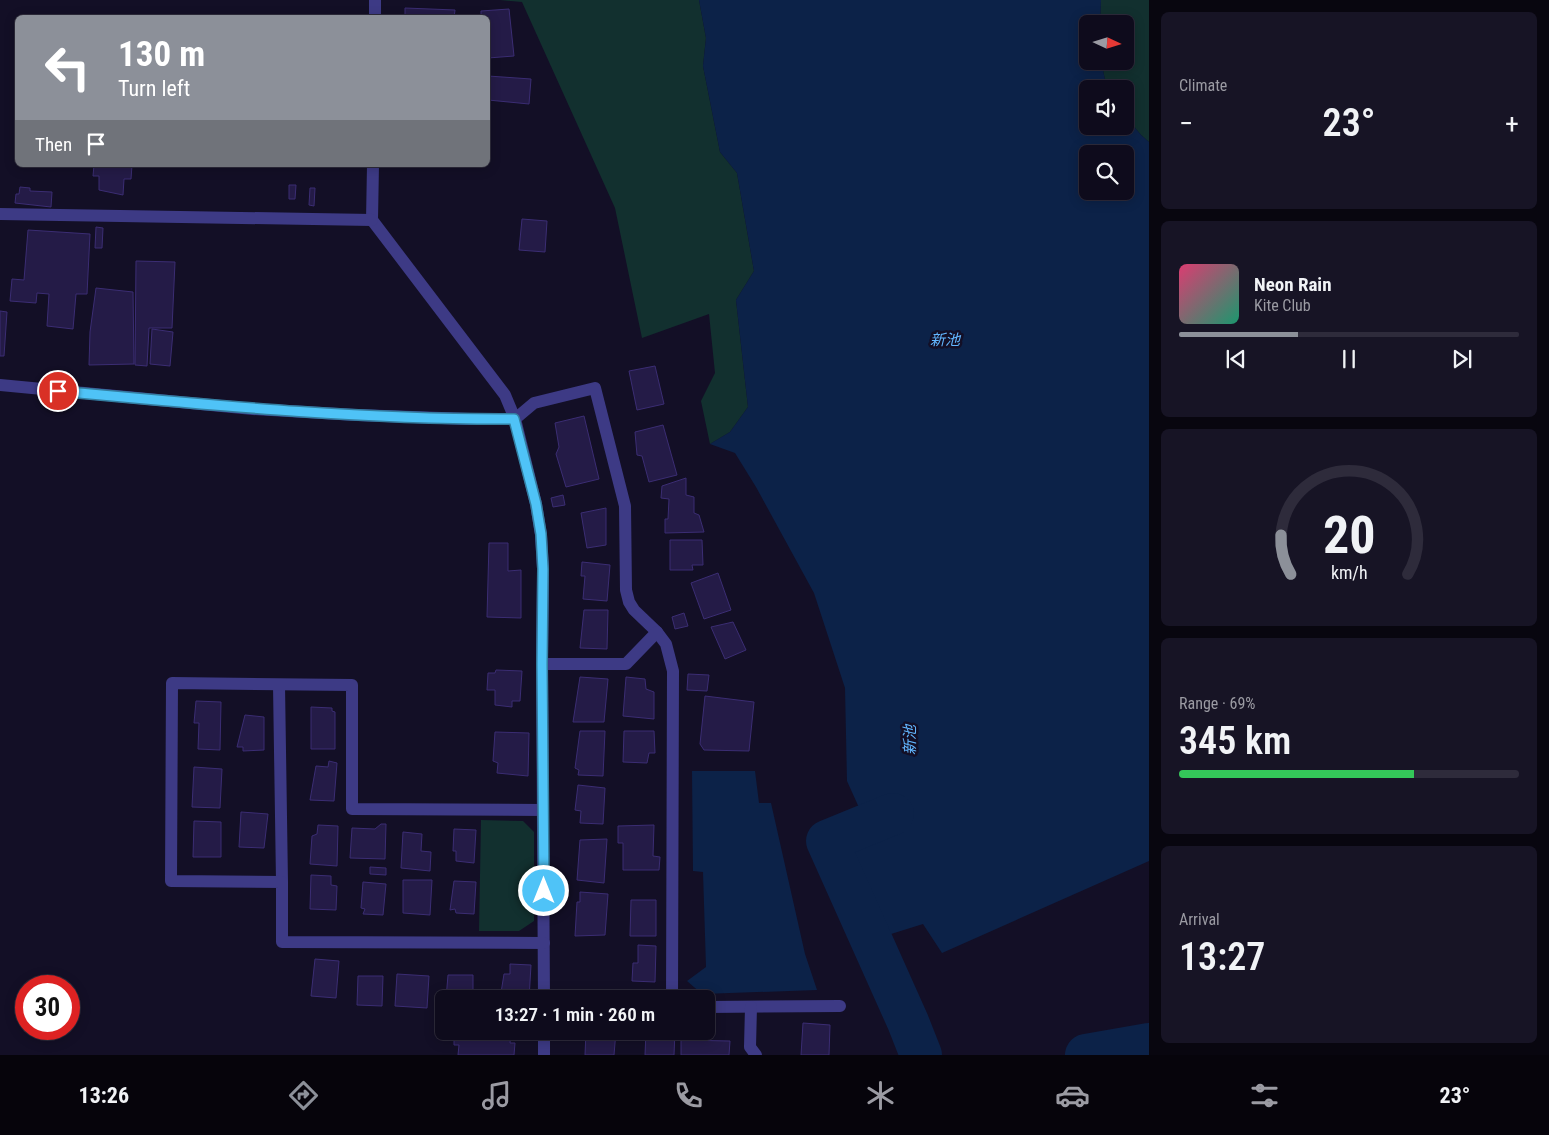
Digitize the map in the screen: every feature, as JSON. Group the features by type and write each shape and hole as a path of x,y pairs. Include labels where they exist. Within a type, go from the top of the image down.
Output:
{"street":[{"path":"374,15 375,0"},
{"path":"373,167 372,220 505,395 514,419 536,504 541,534 543,569 544,990"},
{"path":"0,214 372,220"},
{"path":"0,385 281,411 470,419 514,419 534,403 594,388 625,506 626,590 629,602 634,610 657,632 666,644 673,671 672,990"},
{"path":"542,664 626,664 657,632"},
{"path":"282,882 172,881 172,683 352,685 352,809 544,810"},
{"path":"279,685 282,942 544,943"},
{"path":"715,1007 840,1006"},
{"path":"751,1007 750,1047 756,1055"},
{"path":"544,1040 544,1055"}],"green space":[{"path":"500,0 699,0 706,38 703,66 720,152 737,173 754,271 736,300 748,407 730,432 710,444 701,401 715,373 709,314 642,338 615,208 522,2"},
{"path":"1101,0 1149,0 1149,142 1134,127 1134,80 1105,80 1103,70 1134,70 1134,15 1100,15"},
{"path":"481,820 523,821 534,832 534,921 519,931 479,931"}],"water":[{"name":"新池","path":"699,0 1101,0 1100,15 1079,15 1079,70 1103,70 1105,80 1079,80 1079,135 1134,135 1134,127 1149,142 1149,861 942,953 923,924 891,934 833,826 861,812 847,781 845,688 814,593 756,487 735,453 710,444 730,432 748,407 736,300 754,271 737,173 720,152 703,66 706,38"},
{"path":"692,771 755,771 759,803 771,803 805,954 817,990 715,994 715,990 697,990 687,981 706,967 703,872 693,871"}],"building":[{"path":"405,8 455,10 454,15 405,15"},
{"path":"509,9 514,56 490,58 490,15 481,15 481,11"},
{"path":"490,76 531,79 529,104 490,100"},
{"path":"94,167 132,167 131,179 124,179 123,195 99,190 99,176 93,176"},
{"path":"289,185 296,185 295,199 289,199"},
{"path":"20,187 30,188 30,191 52,192 51,207 15,203 16,194 19,194"},
{"path":"310,188 315,188 314,206 309,205"},
{"path":"522,219 547,221 545,252 519,250"},
{"path":"96,227 103,228 102,248 95,248"},
{"path":"28,230 90,234 87,294 76,294 73,329 47,326 49,294 37,293 36,303 10,301 12,279 24,280"},
{"path":"136,261 175,262 172,328 149,328 147,366 135,365"},
{"path":"96,288 133,292 134,364 89,365 90,332"},
{"path":"0,311 7,312 4,356 0,356"},
{"path":"152,329 173,332 170,366 150,364"},
{"path":"655,366 664,404 637,410 629,371"},
{"path":"584,416 599,479 566,487 556,454 559,447 555,423"},
{"path":"663,425 677,475 649,482 642,456 637,455 635,432"},
{"path":"686,478 686,495 694,497 694,513 699,515 704,532 665,533 665,519 668,519 669,499 661,498 662,486"},
{"path":"563,495 565,505 553,507 551,498"},
{"path":"606,508 606,545 587,548 581,513"},
{"path":"670,540 702,540 703,565 692,565 693,570 670,570"},
{"path":"489,543 508,543 508,571 521,570 521,618 487,617"},
{"path":"582,562 610,565 607,601 583,599 585,576 581,576"},
{"path":"718,573 731,610 704,619 691,583"},
{"path":"584,610 608,610 607,649 580,648"},
{"path":"684,613 688,626 675,629 672,617"},
{"path":"733,622 746,650 725,659 711,627"},
{"path":"496,670 522,671 520,701 512,701 512,707 495,705 495,690 487,690 488,673 495,673"},
{"path":"688,674 709,675 707,691 687,690"},
{"path":"580,677 608,679 604,722 573,722"},
{"path":"626,677 645,679 646,689 654,692 654,719 623,716"},
{"path":"705,696 754,702 749,751 704,750 700,744"},
{"path":"196,701 221,702 220,750 198,749 199,723 194,723"},
{"path":"311,707 332,708 332,711 335,712 335,749 311,749"},
{"path":"245,715 264,717 264,750 243,751 243,747 237,747"},
{"path":"580,731 605,731 603,776 578,775 579,770 575,768"},
{"path":"624,731 654,731 655,753 649,753 647,763 623,762"},
{"path":"495,732 529,733 528,776 497,773 498,763 493,761"},
{"path":"329,761 337,763 334,801 310,800 316,766 328,767"},
{"path":"194,767 222,769 220,808 192,807"},
{"path":"578,785 605,788 603,824 580,823 581,811 575,810"},
{"path":"241,812 268,814 264,848 239,847"},
{"path":"194,821 221,822 221,857 193,857"},
{"path":"381,824 386,824 385,859 350,858 352,828 375,829"},
{"path":"318,825 338,826 337,866 310,864 312,836 317,834"},
{"path":"654,825 653,856 660,857 659,870 623,870 623,843 618,843 618,826"},
{"path":"454,829 476,830 474,863 456,861 456,851 453,851"},
{"path":"403,832 422,834 421,851 431,852 430,871 401,868"},
{"path":"607,839 604,883 577,880 580,840"},
{"path":"370,867 386,868 386,875 370,874"},
{"path":"311,875 331,876 331,885 337,886 336,910 310,909"},
{"path":"403,880 432,880 430,915 403,913"},
{"path":"454,881 476,882 474,914 456,913 455,909 450,910"},
{"path":"363,882 386,884 383,915 363,914 365,909 361,908"},
{"path":"580,892 608,894 605,935 575,936 577,902 580,902"},
{"path":"631,900 656,900 656,936 630,936"},
{"path":"638,945 656,946 655,982 632,981 633,963 638,963"},
{"path":"315,959 339,961 336,998 311,996"},
{"path":"510,964 531,965 530,990 501,990 504,974 510,974"},
{"path":"397,974 429,976 427,1008 395,1006"},
{"path":"448,975 473,975 473,990 447,990"},
{"path":"358,976 383,976 382,1006 357,1005"},
{"path":"803,1023 830,1025 829,1055 801,1055"},
{"path":"454,1040 510,1040 510,1043 515,1043 514,1055 458,1055 459,1045 454,1045"},
{"path":"586,1040 615,1040 614,1055 585,1055"},
{"path":"646,1040 675,1040 674,1055 645,1055"},
{"path":"681,1040 730,1041 729,1055 681,1055"}],"waterway":[{"name":"新池","path":"893,814 827,841 921,1055"},
{"path":"1086,1055 1149,1044"}],"route":[{"path":"58,391 253,409 356,415 514,419 536,504 541,534 543,569 544,891"}]}
